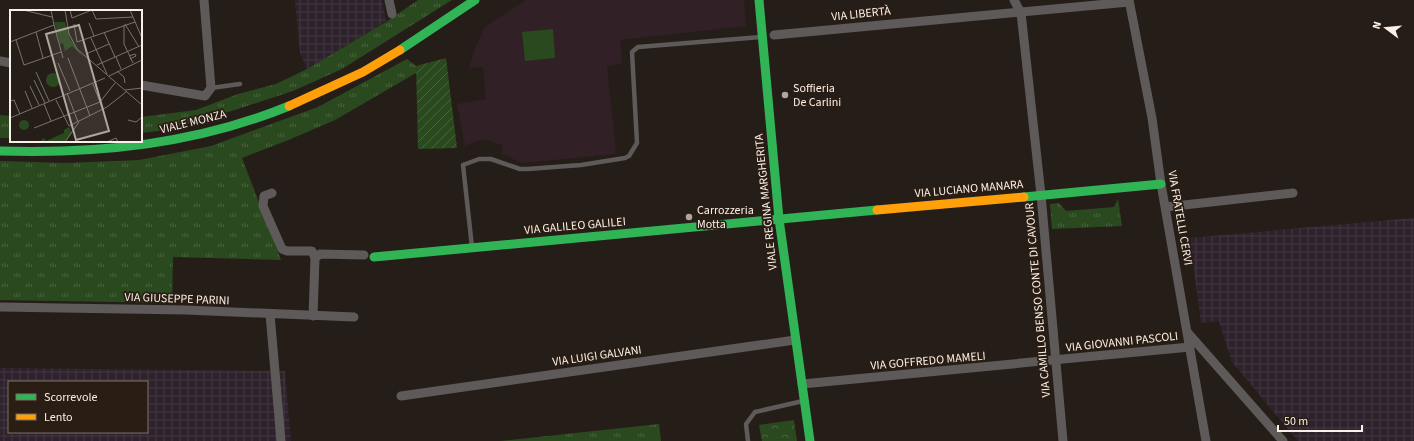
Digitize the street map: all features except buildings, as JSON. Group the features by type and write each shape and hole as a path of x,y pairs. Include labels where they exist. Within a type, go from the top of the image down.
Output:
{"street":[{"path":"142,85 205,96 211,88 204,0"},
{"path":"389,0 392,14"},
{"name":"VIALE MONZA","path":"0,151 84,152 151,145 201,134 266,115 293,105 363,72 475,0"},
{"name":"VIALE REGINA MARGHERITA","path":"759,0 779,219 810,441"},
{"path":"1014,0 1021,13"},
{"name":"VIA LIBERTÀ","path":"774,35 903,22 1021,13 1129,1"},
{"name":"VIA FRATELLI CERVI","path":"1129,1 1152,118 1161,184 1206,441"},
{"name":"VIA CAMILLO BENSO CONTE DI CAVOUR","path":"1021,13 1041,195 1063,441"},
{"path":"0,61 10,63"},
{"name":"VIA LUCIANO MANARA","path":"779,219 1161,184"},
{"path":"272,193 264,196 263,206 282,249 287,251 312,251 315,258 313,316"},
{"path":"1166,207 1294,193"},
{"name":"VIA GALILEO GALILEI","path":"374,257 779,219"},
{"path":"315,258 320,254 364,255"},
{"name":"VIA GIUSEPPE PARINI","path":"0,307 186,310 354,317"},
{"path":"270,314 281,441"},
{"path":"1188,332 1283,441"},
{"name":"VIA LUIGI GALVANI","path":"401,396 796,340"},
{"name":"VIA GIOVANNI PASCOLI","path":"1056,361 1190,347"},
{"name":"VIA GOFFREDO MAMELI","path":"802,384 1056,361"}],"lane":[{"path":"472,248 463,165 479,159 491,159 520,169 528,169 581,165 625,158 629,156 637,143 632,52 638,48 762,37"},
{"path":"211,88 240,84"},
{"path":"748,441 746,424 755,412 804,401"}],"shaded area":[{"path":"295,0 382,0 386,22 307,69 300,53"},
{"path":"526,0 744,0 746,26 620,40 622,64 607,66 616,154 522,163 502,154 502,145 487,140 476,141 465,146 457,104 486,99 483,67 469,68 474,51 485,27"},
{"path":"1414,218 1414,441 1298,441 1232,362 1219,321 1201,323 1190,238"},
{"path":"0,368 285,371 291,441 0,441"}],"green space":[{"path":"418,0 452,0 342,69 293,91 213,117 158,131 142,133 142,117 196,110 238,94 276,84 307,69 386,22"},
{"path":"553,29 555,58 525,61 522,32"},
{"path":"446,58 457,148 418,149 416,66"},
{"path":"407,59 416,66 416,73 335,120 242,158 281,260 173,257 172,303 0,300 0,161 65,163 139,160 211,146 318,107"},
{"path":"0,115 10,116 10,138 0,138"},
{"path":"1118,199 1122,226 1052,229 1050,204 1059,203 1066,211 1114,207"},
{"path":"794,420 797,441 762,441 759,425"},
{"path":"659,424 661,441 500,441"}],"traffic: fast":[{"path":"400,50 475,0"},
{"path":"759,0 779,219 810,441"},
{"path":"0,151 74,151 147,144 183,138 219,129 254,119 289,106"},
{"path":"1024,197 1161,184"},
{"path":"374,257 877,210"}],"traffic: slow":[{"path":"289,106 363,72 400,50"},
{"path":"877,210 1024,197"}],"place":[{"name":"Soffieria De Carlini","path":"785,95"},
{"name":"Carrozzeria Motta","path":"689,217"}]}
